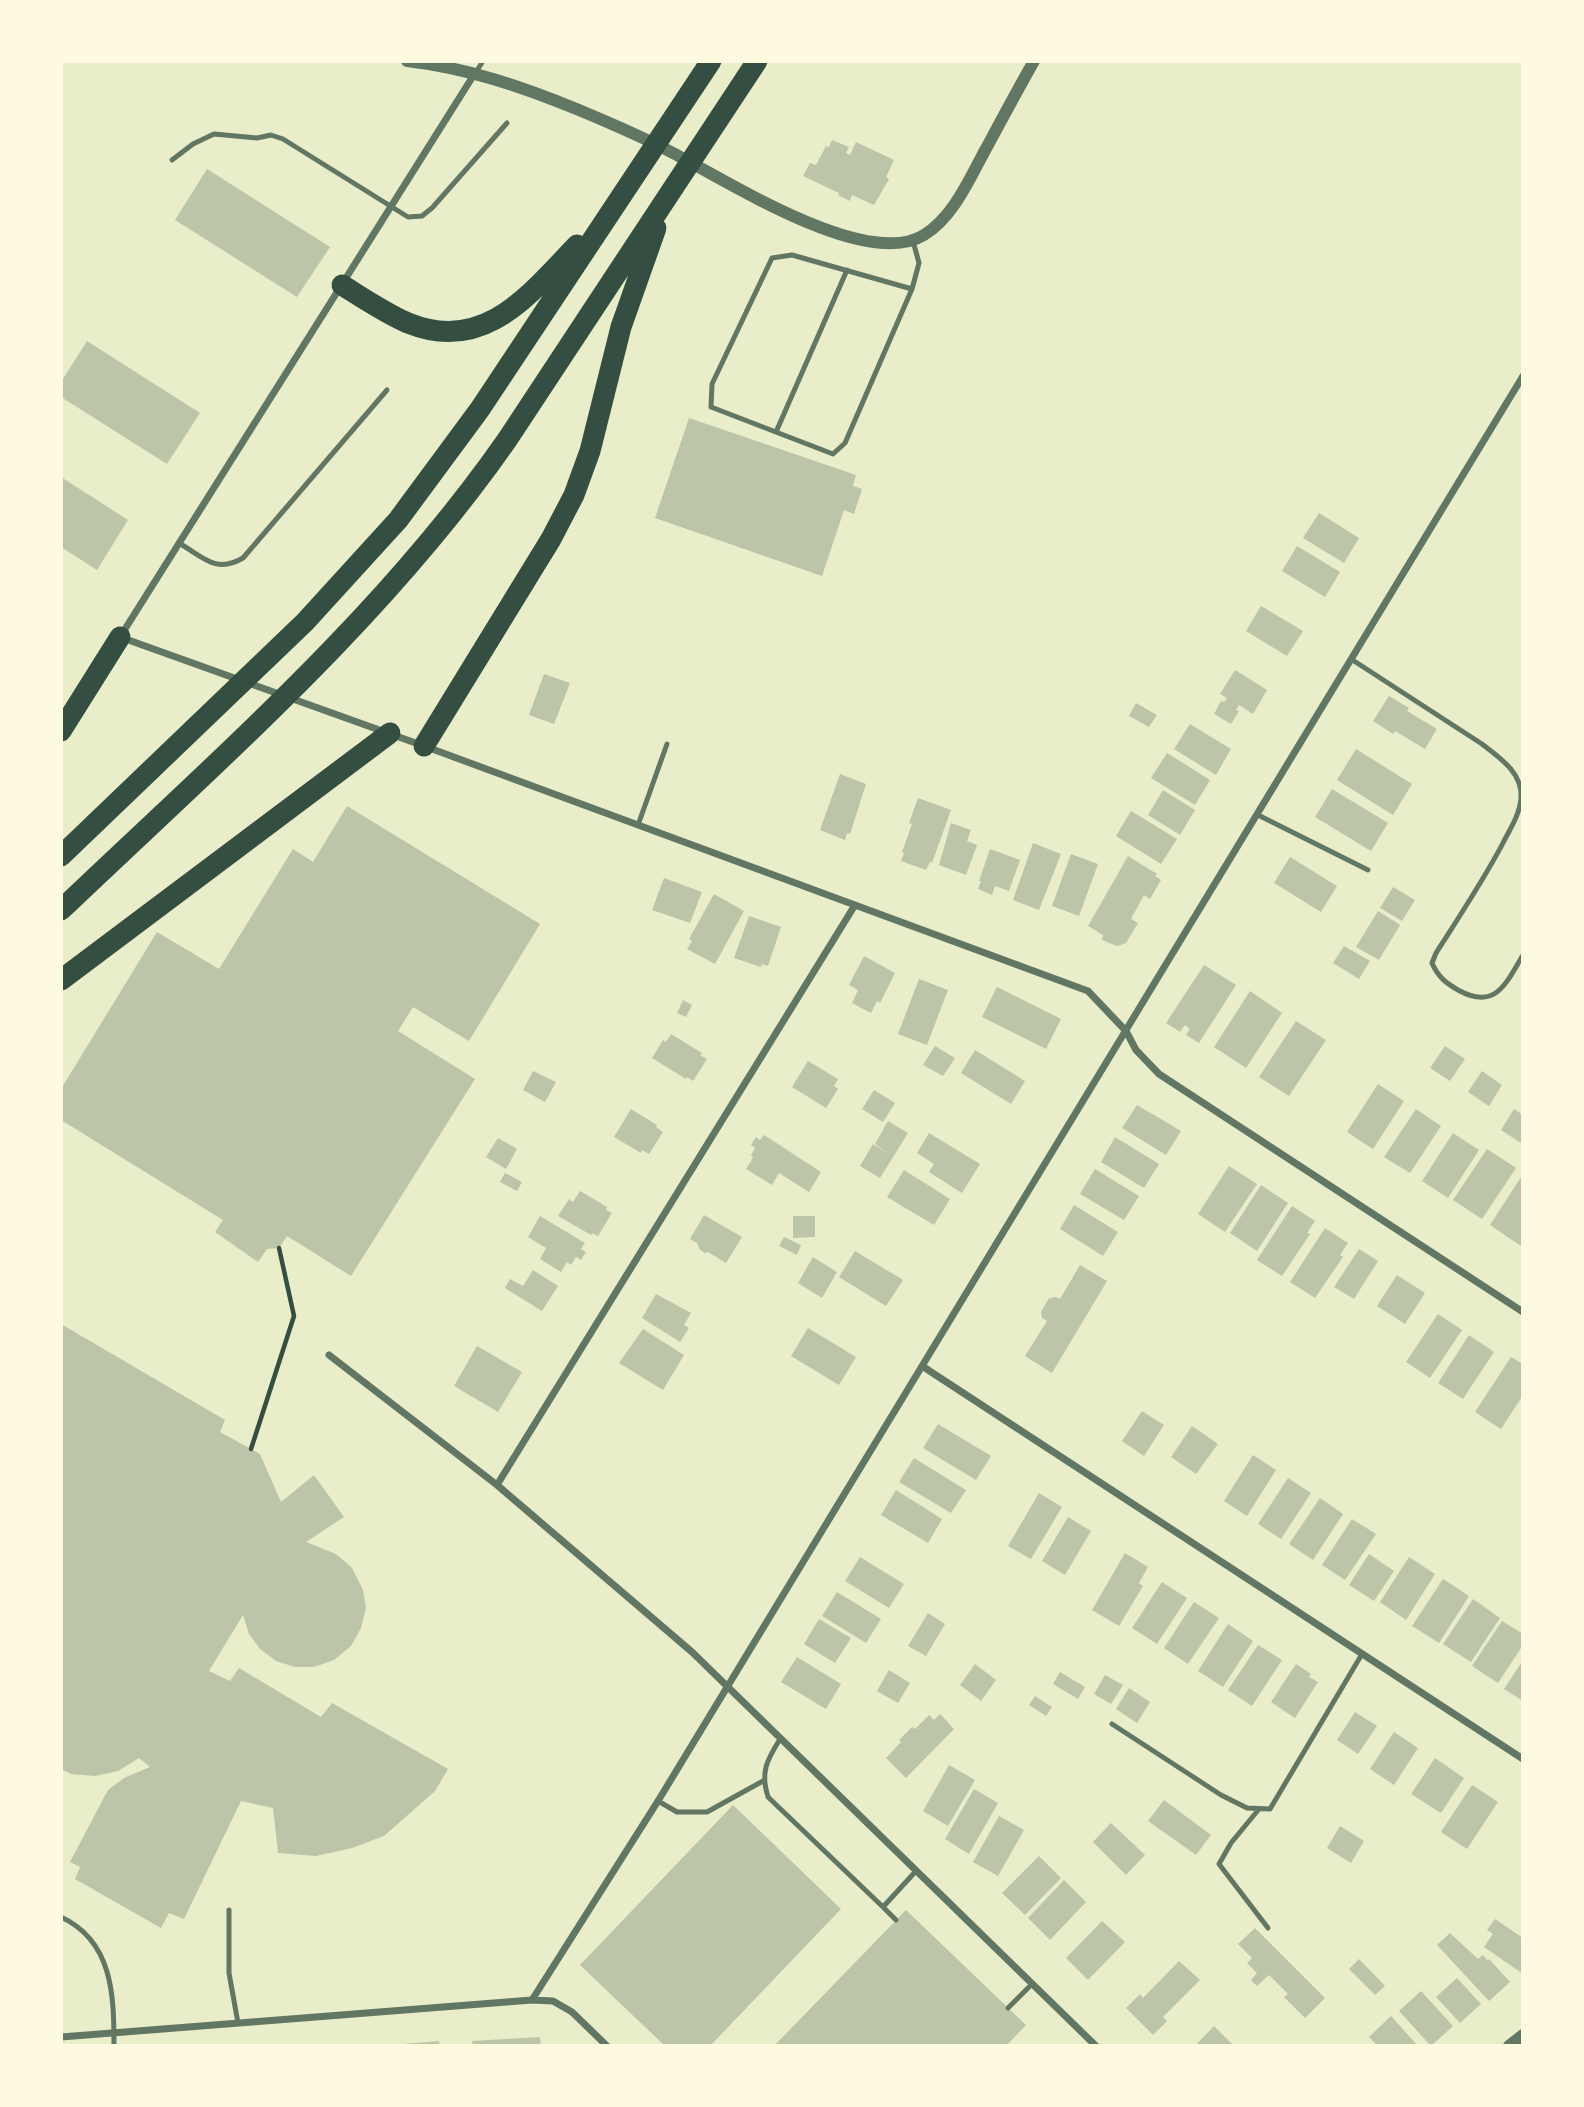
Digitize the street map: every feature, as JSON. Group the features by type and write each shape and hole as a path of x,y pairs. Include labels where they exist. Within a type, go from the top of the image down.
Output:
{"highway":[{"path":"61,856 305,622 398,520 480,409 711,61"},
{"path":"61,910 331,652 416,559 488,467 757,61"},
{"path":"424,746 551,539 574,495 590,452 621,327 670,192"},
{"path":"342,285 409,323 435,331 475,329 492,322 523,298 563,260 622,194"},
{"path":"61,731 120,637"},
{"path":"61,980 390,733"}],"street":[{"path":"407,61 479,67 631,132 779,209 826,229 870,243 899,244 913,241 936,225 956,201 1034,61"},
{"path":"479,67 120,637 390,733 1088,991 1126,1031 1136,1050 1160,1074 1523,1312"},
{"path":"531,2000 658,1801 1523,376"},
{"path":"497,1485 855,905"},
{"path":"329,1355 497,1485 692,1652 1096,2046"},
{"path":"922,1366 1523,1759"},
{"path":"61,2037 531,2000 553,2001 572,2012 607,2046"},
{"path":"1509,2046 1523,2035"}],"lane":[{"path":"172,160 193,144 214,134 257,138 271,135 283,138 408,217 422,216 507,123"},
{"path":"912,289 792,255 772,258 712,384 711,407 833,454 845,443 912,289 919,263 913,241"},
{"path":"776,432 847,270"},
{"path":"179,543 215,565 230,566 243,558 387,390"},
{"path":"1351,659 1501,758 1514,774 1522,797 1517,817 1489,869 1432,963 1443,981 1472,998 1484,998 1497,993 1523,954"},
{"path":"638,825 667,744"},
{"path":"1258,815 1368,870"},
{"path":"1112,1724 1221,1795 1247,1808 1270,1809 1362,1654"},
{"path":"780,1739 767,1760 763,1781 768,1797 896,1920"},
{"path":"658,1801 677,1812 707,1812 763,1781"},
{"path":"1259,1809 1231,1843 1219,1864 1268,1928"},
{"path":"883,1907 916,1871"},
{"path":"229,1910 229,1973 238,2023"},
{"path":"61,1917 98,1947 109,1974 114,2046"},
{"path":"1009,2008 1032,1984"}],"path":[{"path":"251,1449 294,1316 279,1248"}],"building":[{"path":"832,140 849,147 846,153 850,155 856,142 894,160 886,177 889,179 874,205 852,195 850,201 803,176 810,163 816,165"},
{"path":"207,169 330,247 297,297 175,220"},
{"path":"87,341 200,413 167,464 61,397 61,382"},
{"path":"689,418 856,475 853,486 862,489 854,514 844,510 822,576 655,518"},
{"path":"61,477 128,520 97,570 61,547"},
{"path":"1319,513 1359,538 1344,563 1303,538"},
{"path":"1297,546 1340,572 1325,597 1282,571"},
{"path":"1261,606 1303,631 1287,656 1246,631"},
{"path":"1235,670 1267,690 1253,714 1239,705 1236,710 1239,711 1231,724 1214,714 1221,701 1224,702 1227,698 1220,694"},
{"path":"544,674 570,683 554,724 529,715"},
{"path":"1389,696 1409,708 1407,711 1437,729 1425,749 1373,721"},
{"path":"1136,703 1157,715 1149,727 1129,716"},
{"path":"1190,724 1231,749 1216,775 1174,749"},
{"path":"1356,749 1412,784 1393,815 1337,780"},
{"path":"1167,753 1210,780 1195,805 1151,778"},
{"path":"840,774 866,784 850,834 847,833 845,840 820,830"},
{"path":"1332,789 1388,823 1371,851 1315,817"},
{"path":"1163,790 1195,810 1180,835 1148,815"},
{"path":"918,798 951,810 932,863 930,862 926,870 901,861 912,824 909,823"},
{"path":"347,806 540,924 469,1041 413,1007 398,1031 475,1079 351,1276 287,1236 279,1248 267,1249 258,1262 215,1232 223,1220 61,1120 61,1089 157,932 219,969 293,849 313,862"},
{"path":"1131,811 1177,839 1161,864 1116,836"},
{"path":"951,823 971,830 967,841 977,845 966,875 939,865"},
{"path":"1033,843 1061,854 1039,910 1013,900"},
{"path":"990,849 1020,860 1009,891 995,886 992,895 978,889"},
{"path":"1071,854 1098,864 1079,916 1052,906"},
{"path":"1128,856 1157,874 1155,876 1161,880 1150,899 1144,895 1131,919 1138,923 1126,943 1117,946 1102,940 1103,935 1088,926"},
{"path":"1290,857 1337,886 1321,912 1274,883"},
{"path":"664,878 702,892 690,923 652,910"},
{"path":"1393,887 1415,900 1402,921 1380,908"},
{"path":"714,894 744,911 715,964 687,949 692,941 689,939"},
{"path":"1378,911 1400,925 1379,960 1356,947"},
{"path":"749,916 781,927 768,966 762,964 761,967 734,958"},
{"path":"1344,946 1370,961 1359,979 1333,963"},
{"path":"864,956 895,973 880,1003 877,1001 871,1013 852,1003 858,990 849,985"},
{"path":"1204,965 1236,985 1199,1043 1186,1035 1190,1029 1185,1025 1180,1032 1166,1023"},
{"path":"919,979 948,990 927,1045 898,1034"},
{"path":"997,987 1061,1019 1046,1049 982,1017"},
{"path":"1250,991 1282,1013 1246,1068 1214,1047"},
{"path":"683,1000 692,1005 686,1017 677,1013"},
{"path":"1296,1021 1326,1040 1289,1096 1259,1077"},
{"path":"671,1034 707,1059 693,1081 652,1058 663,1040 666,1042"},
{"path":"935,1046 955,1058 943,1076 923,1065"},
{"path":"1445,1046 1465,1059 1450,1081 1430,1068"},
{"path":"975,1050 1025,1081 1011,1104 961,1073"},
{"path":"808,1061 838,1079 834,1086 838,1089 826,1108 792,1087"},
{"path":"533,1071 556,1082 545,1102 523,1090"},
{"path":"1482,1071 1502,1085 1489,1106 1468,1092"},
{"path":"1378,1084 1404,1101 1373,1149 1347,1132"},
{"path":"874,1090 895,1103 883,1122 862,1109"},
{"path":"1137,1105 1181,1131 1166,1155 1122,1128"},
{"path":"631,1109 657,1125 663,1132 649,1154 642,1150 641,1153 614,1137"},
{"path":"1416,1109 1441,1126 1410,1173 1384,1157"},
{"path":"1514,1109 1523,1115 1521,1143 1501,1130"},
{"path":"888,1121 908,1133 880,1178 860,1166 873,1144 889,1154 875,1144"},
{"path":"929,1133 980,1164 962,1193 929,1172 934,1164 917,1153"},
{"path":"1453,1133 1479,1150 1448,1198 1422,1181"},
{"path":"764,1135 821,1172 809,1192 779,1173 772,1185 746,1169 753,1158 751,1155 755,1148 751,1145 756,1137 760,1140"},
{"path":"1115,1137 1159,1164 1144,1188 1101,1162"},
{"path":"498,1138 517,1149 506,1169 486,1157"},
{"path":"1487,1149 1516,1168 1482,1219 1453,1200"},
{"path":"1229,1166 1257,1184 1225,1232 1198,1214"},
{"path":"1095,1169 1139,1196 1124,1220 1080,1194"},
{"path":"904,1170 950,1199 934,1225 887,1197"},
{"path":"505,1173 522,1182 517,1191 500,1182"},
{"path":"1523,1174 1523,1244 1521,1246 1490,1225"},
{"path":"1261,1185 1288,1203 1257,1251 1230,1233"},
{"path":"580,1191 607,1207 606,1210 612,1213 598,1236 592,1233 591,1235 558,1216 569,1199 573,1202"},
{"path":"1074,1205 1118,1232 1103,1256 1060,1229"},
{"path":"1292,1206 1315,1221 1307,1233 1310,1234 1282,1276 1257,1260"},
{"path":"704,1215 742,1237 726,1263 700,1250 697,1243 690,1239"},
{"path":"540,1216 585,1243 581,1249 586,1252 581,1260 576,1257 571,1265 567,1262 561,1272 540,1259 546,1248 528,1237"},
{"path":"793,1216 815,1216 815,1237 793,1238"},
{"path":"1325,1228 1348,1243 1340,1255 1343,1257 1315,1298 1290,1282"},
{"path":"784,1237 801,1245 797,1255 779,1246"},
{"path":"1359,1249 1378,1261 1354,1299 1334,1287"},
{"path":"855,1251 903,1280 886,1306 839,1277"},
{"path":"813,1257 837,1272 822,1298 798,1283"},
{"path":"1080,1265 1107,1281 1052,1373 1025,1356 1047,1321 1042,1318 1041,1312 1049,1298 1060,1299"},
{"path":"533,1270 558,1286 542,1311 505,1288 510,1279 523,1286"},
{"path":"1397,1275 1425,1293 1405,1324 1377,1306"},
{"path":"656,1294 691,1313 684,1325 689,1328 680,1342 642,1318"},
{"path":"1438,1314 1462,1330 1430,1378 1406,1362"},
{"path":"61,1324 225,1420 220,1432 260,1454 281,1502 314,1475 344,1517 306,1542 336,1554 352,1568 363,1590 366,1608 361,1628 351,1646 334,1660 314,1667 295,1667 276,1661 260,1649 249,1634 243,1615 209,1671 230,1681 239,1668 321,1717 332,1703 448,1769 435,1791 384,1836 352,1848 316,1856 278,1853 273,1808 241,1801 184,1919 169,1913 161,1928 75,1879 80,1867 70,1862 108,1790 124,1778 150,1767 139,1758 118,1771 95,1776 71,1774 61,1769"},
{"path":"808,1328 856,1357 839,1385 791,1356"},
{"path":"643,1329 684,1355 663,1390 619,1363"},
{"path":"1469,1335 1494,1352 1463,1399 1438,1383"},
{"path":"477,1346 522,1372 498,1412 454,1386"},
{"path":"1511,1357 1523,1364 1523,1395 1501,1429 1475,1412"},
{"path":"1142,1411 1164,1425 1144,1456 1122,1441"},
{"path":"938,1424 991,1456 976,1480 923,1448"},
{"path":"1192,1426 1218,1444 1196,1474 1171,1457"},
{"path":"1253,1455 1276,1470 1247,1516 1224,1501"},
{"path":"914,1458 966,1490 951,1513 899,1482"},
{"path":"1288,1478 1311,1493 1281,1539 1258,1524"},
{"path":"896,1490 942,1519 928,1543 881,1515"},
{"path":"1039,1493 1062,1507 1031,1559 1008,1546"},
{"path":"1320,1498 1343,1514 1313,1560 1289,1544"},
{"path":"1068,1517 1091,1531 1065,1575 1042,1561"},
{"path":"1352,1519 1376,1534 1345,1580 1322,1565"},
{"path":"1125,1553 1148,1567 1139,1583 1143,1586 1119,1626 1092,1610"},
{"path":"1369,1554 1394,1571 1374,1601 1349,1585"},
{"path":"860,1557 904,1584 889,1608 845,1581"},
{"path":"1409,1557 1435,1574 1406,1620 1380,1602"},
{"path":"1443,1579 1469,1596 1439,1643 1412,1626"},
{"path":"1162,1582 1187,1598 1157,1644 1132,1628"},
{"path":"837,1592 881,1619 866,1643 822,1616"},
{"path":"1473,1599 1500,1618 1471,1662 1443,1644"},
{"path":"1194,1602 1219,1618 1188,1664 1164,1648"},
{"path":"928,1613 945,1624 926,1656 908,1646"},
{"path":"819,1619 851,1638 835,1663 804,1644"},
{"path":"1502,1621 1523,1634 1523,1645 1498,1683 1472,1666"},
{"path":"1228,1624 1253,1641 1223,1687 1198,1671"},
{"path":"1258,1645 1282,1660 1252,1706 1228,1690"},
{"path":"797,1657 841,1684 826,1709 781,1682"},
{"path":"1523,1660 1523,1701 1504,1689"},
{"path":"975,1664 996,1680 981,1701 960,1685"},
{"path":"1296,1664 1318,1682 1295,1718 1271,1702"},
{"path":"889,1670 910,1683 898,1703 877,1691"},
{"path":"1060,1672 1085,1687 1078,1699 1053,1684"},
{"path":"1105,1675 1123,1685 1111,1704 1094,1694"},
{"path":"1129,1688 1150,1702 1137,1723 1116,1709"},
{"path":"1035,1696 1052,1707 1046,1716 1029,1705"},
{"path":"1355,1712 1377,1726 1358,1754 1337,1740"},
{"path":"940,1714 954,1729 906,1778 886,1758 912,1727 915,1729 929,1715 934,1720"},
{"path":"1394,1732 1418,1748 1394,1785 1370,1769"},
{"path":"1435,1758 1464,1778 1441,1813 1411,1794"},
{"path":"949,1765 975,1780 948,1826 923,1811"},
{"path":"1472,1785 1498,1802 1467,1849 1441,1832"},
{"path":"974,1789 998,1803 969,1854 945,1839"},
{"path":"1164,1800 1211,1835 1196,1855 1148,1821"},
{"path":"733,1805 841,1909 710,2046 665,2046 580,1965"},
{"path":"999,1816 1024,1830 998,1876 973,1862"},
{"path":"1111,1823 1145,1855 1126,1875 1093,1842"},
{"path":"1340,1826 1364,1841 1351,1863 1327,1848"},
{"path":"1039,1856 1061,1878 1025,1915 1002,1893"},
{"path":"1064,1880 1086,1902 1050,1940 1028,1918"},
{"path":"906,1910 1026,2025 1006,2046 774,2046"},
{"path":"1495,1919 1523,1938 1523,1974 1484,1947 1493,1934 1487,1930"},
{"path":"1102,1921 1125,1942 1088,1980 1066,1958"},
{"path":"1255,1928 1325,1998 1305,2018 1284,1997 1288,1994 1269,1975 1257,1986 1251,1980 1257,1973 1247,1963 1252,1958 1238,1944"},
{"path":"1450,1933 1478,1959 1483,1955 1488,1961 1489,1959 1510,1982 1489,2001 1437,1945"},
{"path":"1359,1959 1385,1986 1375,1995 1349,1969"},
{"path":"1179,1961 1200,1980 1163,2017 1167,2021 1153,2035 1126,2008 1140,1994 1143,1998"},
{"path":"1457,1978 1481,2004 1460,2023 1436,1997"},
{"path":"1421,1991 1453,2026 1431,2046 1399,2011"},
{"path":"1391,2016 1418,2046 1378,2046 1369,2037"},
{"path":"1214,2026 1234,2046 1195,2046"},
{"path":"540,2037 541,2046 473,2046 472,2041"},
{"path":"439,2041 440,2046 403,2046 403,2044"}]}
